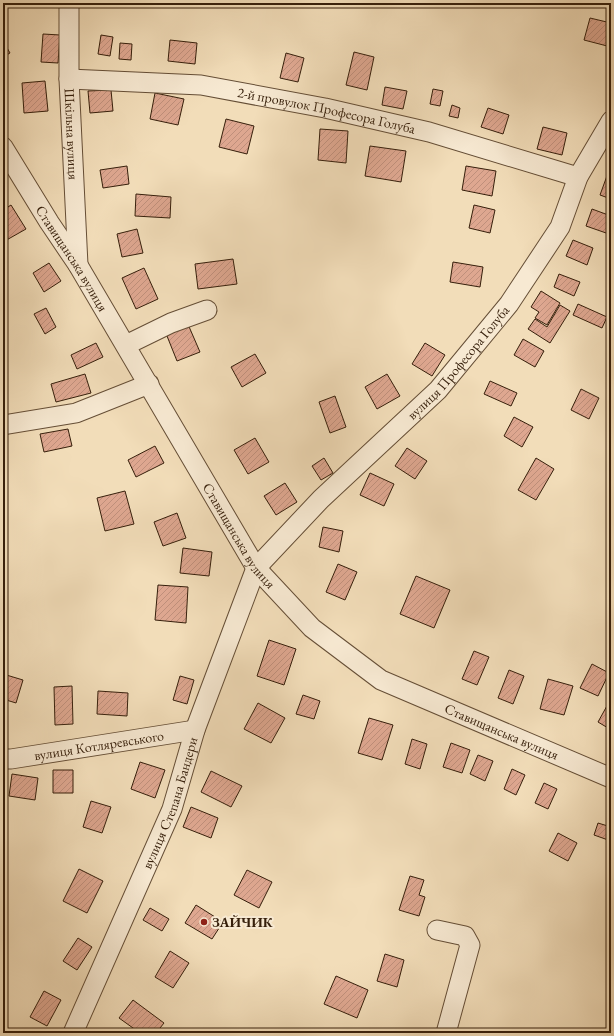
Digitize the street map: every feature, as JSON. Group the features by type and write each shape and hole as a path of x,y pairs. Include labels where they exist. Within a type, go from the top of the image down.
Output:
{"street":[{"name":"Шкільна вулиця","path":"69,3 69,79 78,265"},
{"name":"2-й провулок Професора Голуба","path":"69,79 201,85 325,108 429,132 578,177"},
{"name":"вулиця Професора Голуба","path":"256,568 321,499 438,390 509,304 560,227 578,177 611,121"},
{"name":"Ставищанська вулиця","path":"3,147 49,222 78,265 256,568 312,628 381,680 611,778"},
{"path":"126,345 171,323 207,310"},
{"path":"3,425 76,413 149,384"},
{"name":"вулиця Степана Бандери","path":"73,1033 172,809 195,730 256,568"},
{"name":"вулиця Котляревського","path":"3,758 11,759 195,730"},
{"path":"437,930 465,936 470,945 446,1033"}],"building":[{"path":"590,18 611,23 611,47 584,40"},
{"path":"43,34 60,35 58,63 41,62"},
{"path":"101,35 113,37 110,56 98,54"},
{"path":"170,40 197,43 195,64 168,61"},
{"path":"3,41 10,53 3,57"},
{"path":"120,43 132,44 131,60 119,59"},
{"path":"354,52 374,57 367,90 346,85"},
{"path":"286,53 304,58 298,82 280,78"},
{"path":"45,81 48,111 24,113 22,83"},
{"path":"385,87 407,91 403,109 382,105"},
{"path":"433,89 443,91 440,106 430,104"},
{"path":"111,90 113,111 90,113 88,91"},
{"path":"155,93 184,99 178,125 150,119"},
{"path":"452,105 460,108 458,118 449,116"},
{"path":"488,108 509,115 503,134 481,127"},
{"path":"226,119 254,126 247,154 219,147"},
{"path":"543,127 567,133 562,155 537,149"},
{"path":"320,129 348,131 346,163 318,160"},
{"path":"370,146 406,151 401,182 365,176"},
{"path":"127,166 129,184 103,188 100,170"},
{"path":"466,166 496,171 492,196 462,190"},
{"path":"608,173 611,175 611,199 600,195"},
{"path":"136,194 171,197 170,218 135,216"},
{"path":"11,205 26,229 3,242 3,210"},
{"path":"474,205 495,210 490,233 469,228"},
{"path":"592,209 611,216 611,228 609,234 586,226"},
{"path":"137,229 143,253 122,257 117,234"},
{"path":"573,240 593,248 587,265 566,256"},
{"path":"233,259 237,284 198,289 195,264"},
{"path":"453,262 483,267 480,287 450,282"},
{"path":"49,263 61,281 44,292 33,273"},
{"path":"144,268 158,299 136,309 122,278"},
{"path":"559,274 580,282 574,296 554,287"},
{"path":"541,291 560,303 547,325 535,318 539,312 531,307"},
{"path":"578,304 607,317 602,328 573,315"},
{"path":"560,305 570,311 550,343 528,329 535,319 547,327"},
{"path":"46,308 56,327 45,334 34,314"},
{"path":"187,322 200,352 177,361 165,331"},
{"path":"523,339 544,351 535,367 514,355"},
{"path":"96,343 103,357 77,369 71,355"},
{"path":"425,343 445,355 432,376 412,364"},
{"path":"255,354 266,373 242,387 231,367"},
{"path":"85,374 91,393 56,402 51,384"},
{"path":"387,374 400,396 377,409 365,387"},
{"path":"490,381 517,393 511,406 484,394"},
{"path":"581,389 599,398 589,419 571,410"},
{"path":"335,396 346,427 330,433 319,402"},
{"path":"514,417 533,427 522,447 504,436"},
{"path":"68,429 72,446 44,452 40,434"},
{"path":"255,438 269,462 248,474 234,450"},
{"path":"3,440 7,440 6,468 3,468"},
{"path":"155,446 164,463 136,477 128,460"},
{"path":"407,448 427,461 415,479 395,466"},
{"path":"324,458 333,473 321,480 312,466"},
{"path":"536,458 554,469 536,500 518,490"},
{"path":"370,473 394,484 384,506 360,495"},
{"path":"285,483 297,502 276,515 264,496"},
{"path":"125,491 134,524 105,531 97,498"},
{"path":"177,513 186,538 163,546 154,522"},
{"path":"323,527 343,531 339,552 319,547"},
{"path":"183,548 212,552 209,576 180,573"},
{"path":"338,564 357,572 345,600 326,592"},
{"path":"416,576 450,590 434,628 400,614"},
{"path":"158,585 188,587 186,623 155,620"},
{"path":"269,640 296,649 284,685 257,676"},
{"path":"474,651 489,657 477,685 462,679"},
{"path":"592,664 609,673 598,696 580,688"},
{"path":"509,670 524,676 513,704 498,698"},
{"path":"3,674 23,680 16,703 3,699"},
{"path":"180,676 194,680 187,704 173,700"},
{"path":"548,679 573,686 564,715 540,709"},
{"path":"72,686 73,724 55,725 54,687"},
{"path":"98,691 128,693 127,716 97,714"},
{"path":"303,695 320,701 314,719 296,714"},
{"path":"258,703 285,718 271,743 244,729"},
{"path":"608,704 611,706 611,723 608,728 598,722"},
{"path":"369,718 393,725 382,760 358,753"},
{"path":"412,739 427,744 420,769 405,764"},
{"path":"451,743 470,750 462,773 443,767"},
{"path":"478,755 493,761 485,781 470,774"},
{"path":"140,762 165,770 155,798 131,789"},
{"path":"512,769 525,775 516,795 504,789"},
{"path":"53,770 73,770 73,793 53,793"},
{"path":"211,771 242,786 231,807 201,792"},
{"path":"12,774 38,778 35,800 9,796"},
{"path":"544,783 557,789 548,809 535,803"},
{"path":"91,801 111,807 102,833 83,827"},
{"path":"191,807 218,818 211,838 183,827"},
{"path":"598,823 611,827 611,841 594,835"},
{"path":"558,833 577,843 568,861 549,851"},
{"path":"79,869 103,881 87,913 63,901"},
{"path":"247,870 272,882 259,908 234,895"},
{"path":"410,876 424,880 419,895 425,897 419,916 399,910"},
{"path":"196,905 223,922 212,939 185,923"},
{"path":"150,908 169,919 162,931 143,920"},
{"path":"78,938 92,947 77,970 63,961"},
{"path":"170,951 189,963 173,988 155,977"},
{"path":"385,954 404,960 397,987 377,981"},
{"path":"336,976 368,990 357,1018 324,1004"},
{"path":"44,991 61,1000 47,1026 30,1017"},
{"path":"133,1000 164,1023 156,1033 140,1033 119,1018"}],"place":[{"name":"ЗАЙЧИК","path":"204,922"}]}
